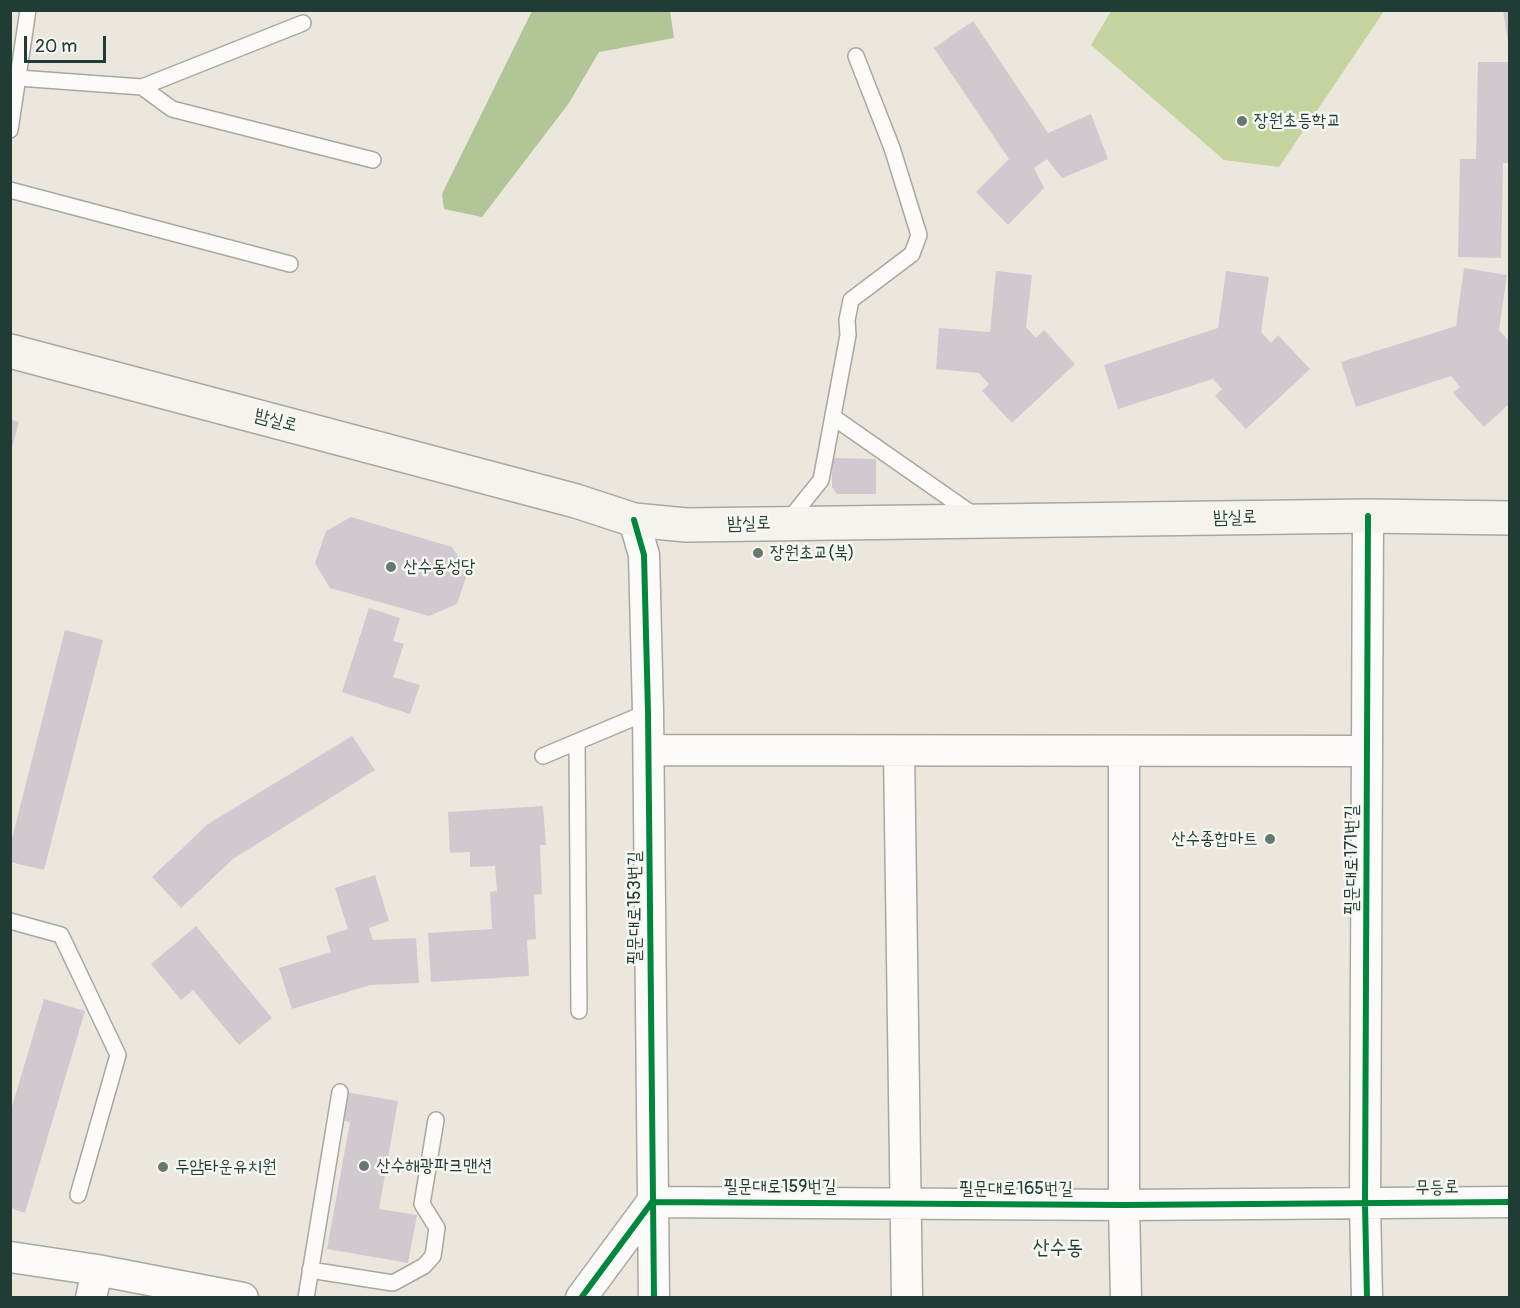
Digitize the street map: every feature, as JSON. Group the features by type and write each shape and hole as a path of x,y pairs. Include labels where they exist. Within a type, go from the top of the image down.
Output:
{"main road":[{"name":"밤실로","path":"10,351 567,499 634,520 686,525 1368,516 1509,518"}],"street":[{"name":"필문대로171번길","path":"1367,1298 1365,1204 1368,516"},
{"name":"필문대로153번길","path":"634,520 644,555 649,750 654,1298"},
{"path":"649,750 1367,751"},
{"path":"899,751 907,1298"},
{"path":"1124,751 1126,1298"},
{"path":"581,1298 652,1202"},
{"name":"필문대로159번길","path":"652,1202 907,1203"},
{"name":"무등로","path":"1365,1204 1509,1202"},
{"name":"필문대로165번길","path":"907,1203 1124,1205"},
{"path":"1124,1205 1365,1204"},
{"path":"10,1257 94,1284 243,1298"}],"lane":[{"path":"10,130 28,10"},
{"path":"18,78 142,87 303,23"},
{"path":"786,524 821,480 848,335 847,320 851,300 912,254 919,235 892,148 856,56"},
{"path":"142,87 172,109 373,160"},
{"path":"10,190 290,264"},
{"path":"833,417 982,521"},
{"path":"543,756 648,712"},
{"path":"577,742 579,1011"},
{"path":"10,921 61,935 118,1055 78,1195"},
{"path":"306,1298 340,1092"},
{"path":"310,1270 393,1283 424,1266 432,1256 437,1228 422,1204 436,1120"}],"green space":[{"path":"532,11 670,11 674,38 599,52 569,103 482,217 444,209 442,194"},
{"name":"장원초등학교","path":"1111,11 1384,11 1279,167 1224,160 1091,45"}],"building":[{"path":"1503,10 1510,10 1510,43 1508,43"},
{"path":"973,21 1048,133 1091,114 1108,159 1062,178 1047,159 1034,168 1044,188 1008,225 976,192 1009,159 934,48"},
{"path":"1478,62 1510,62 1510,163 1503,163 1501,258 1458,257 1460,159 1476,159"},
{"path":"1464,268 1507,275 1499,330 1508,340 1510,339 1510,403 1484,427 1453,393 1460,387 1451,376 1356,407 1341,362 1456,326"},
{"path":"996,271 1032,275 1026,327 1036,338 1044,330 1075,364 1012,423 982,391 989,384 979,373 936,369 939,328 990,332"},
{"path":"1226,271 1269,277 1261,332 1271,343 1278,335 1310,369 1246,429 1215,396 1222,389 1213,379 1118,409 1104,365 1218,328"},
{"path":"10,419 19,422 11,451 10,451"},
{"path":"832,458 876,459 876,494 837,494 832,487"},
{"name":"산수동성당","path":"351,517 452,547 468,571 457,604 429,616 330,588 315,563 326,531"},
{"path":"369,608 400,618 393,641 404,644 393,677 420,685 410,714 342,692"},
{"path":"65,630 103,640 44,870 10,862 10,846"},
{"path":"352,736 375,770 233,859 181,908 152,877 208,824"},
{"path":"543,806 546,845 540,845 542,894 534,895 536,939 527,940 529,976 431,982 428,933 492,929 490,892 497,891 495,866 470,867 470,852 450,853 448,812"},
{"path":"375,875 389,921 369,928 373,940 416,938 419,983 370,985 292,1009 279,968 331,952 326,936 348,929 335,888"},
{"path":"196,926 272,1018 239,1045 193,990 181,1000 151,964"},
{"path":"44,999 85,1011 25,1213 10,1208 10,1113"},
{"name":"산수해광파크맨션","path":"345,1092 398,1101 379,1209 417,1215 408,1263 327,1249 350,1122 340,1120"}],"cycle path":[{"path":"1367,1298 1365,1204 1368,516"},
{"path":"634,520 644,555 648,712 654,1298"},
{"path":"581,1298 652,1202 1124,1205 1510,1202"}],"place":[{"name":"장원초등학교","path":"1242,121"},
{"name":"장원초교(북)","path":"758,553"},
{"name":"산수동성당","path":"391,567"},
{"name":"산수종합마트","path":"1270,839"},
{"name":"산수해광파크맨션","path":"364,1166"},
{"name":"두암타운유치원","path":"163,1167"}],"district":[{"name":"산수동","path":"1058,1249"}]}
